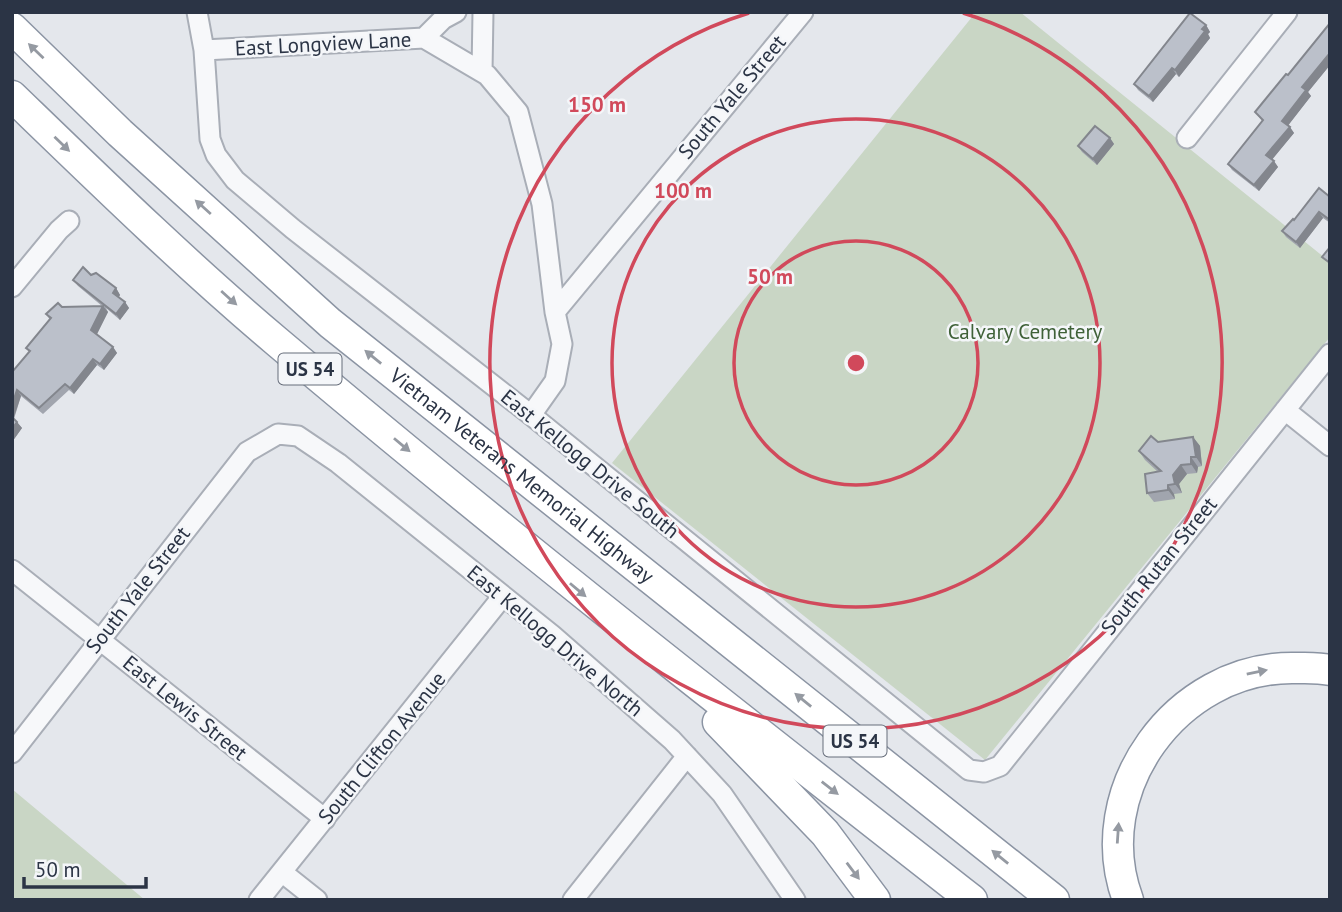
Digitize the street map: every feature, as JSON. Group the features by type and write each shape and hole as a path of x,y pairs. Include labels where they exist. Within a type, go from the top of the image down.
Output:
{"highway":[{"name":"Vietnam Veterans Memorial Highway","path":"12,28 120,133 330,323 1054,900"},
{"name":"US 54","path":"12,96 273,338 621,626 972,900"},
{"path":"621,626 746,749 825,833 874,900"},
{"path":"1128,900 1117,853 1121,808 1138,764 1161,729 1198,696 1222,683 1251,673 1280,668 1330,670"}],"street":[{"path":"197,12 204,50"},
{"path":"424,38 443,19 456,12"},
{"path":"482,72 483,12"},
{"name":"South Yale Street","path":"555,312 803,12"},
{"path":"1187,138 1287,12"},
{"name":"East Longview Lane","path":"204,50 424,38 482,72 518,112 542,204 555,312 562,344 555,381 530,415"},
{"name":"East Kellogg Drive South","path":"204,50 210,139 216,155 235,180 253,197 530,415 969,770 984,772"},
{"path":"12,287 59,230 69,222"},
{"name":"South Rutan Street","path":"984,772 1000,766 1330,354"},
{"path":"1285,410 1330,446"},
{"name":"East Kellogg Drive North","path":"273,438 278,434 298,436 338,463 552,635 672,740 722,794 795,900"},
{"name":"South Yale Street","path":"12,752 247,452 273,438"},
{"name":"East Lewis Street","path":"12,570 325,819"},
{"name":"South Clifton Avenue","path":"260,900 503,596"},
{"path":"573,900 687,756"},
{"path":"283,873 317,900"}],"green space":[{"name":"Calvary Cemetery","path":"976,12 1020,12 1330,262 1330,337 985,760 612,463"},
{"path":"12,789 145,900 12,900"}],"building":[{"path":"1190,13 1206,25 1202,29 1205,31 1175,70 1172,68 1149,96 1134,84"},
{"path":"1330,23 1330,53 1302,87 1306,90 1282,121 1290,127 1266,155 1274,161 1254,185 1228,164 1263,120 1255,112"},
{"path":"1095,126 1110,138 1093,159 1078,146"},
{"path":"1319,188 1330,197 1330,220 1319,212 1296,242 1282,231"},
{"path":"1330,247 1330,263 1322,257"},
{"path":"83,267 91,275 96,273 116,288 113,293 125,302 116,314 73,280"},
{"path":"58,303 62,307 103,306 91,330 113,347 100,364 93,359 70,388 65,384 39,408 17,390 12,405 12,372 30,351 26,348 51,318 46,314"},
{"path":"1151,436 1158,442 1193,437 1196,457 1191,457 1191,464 1181,465 1173,475 1175,484 1168,485 1168,490 1147,493 1145,474 1161,471 1139,451"}]}
